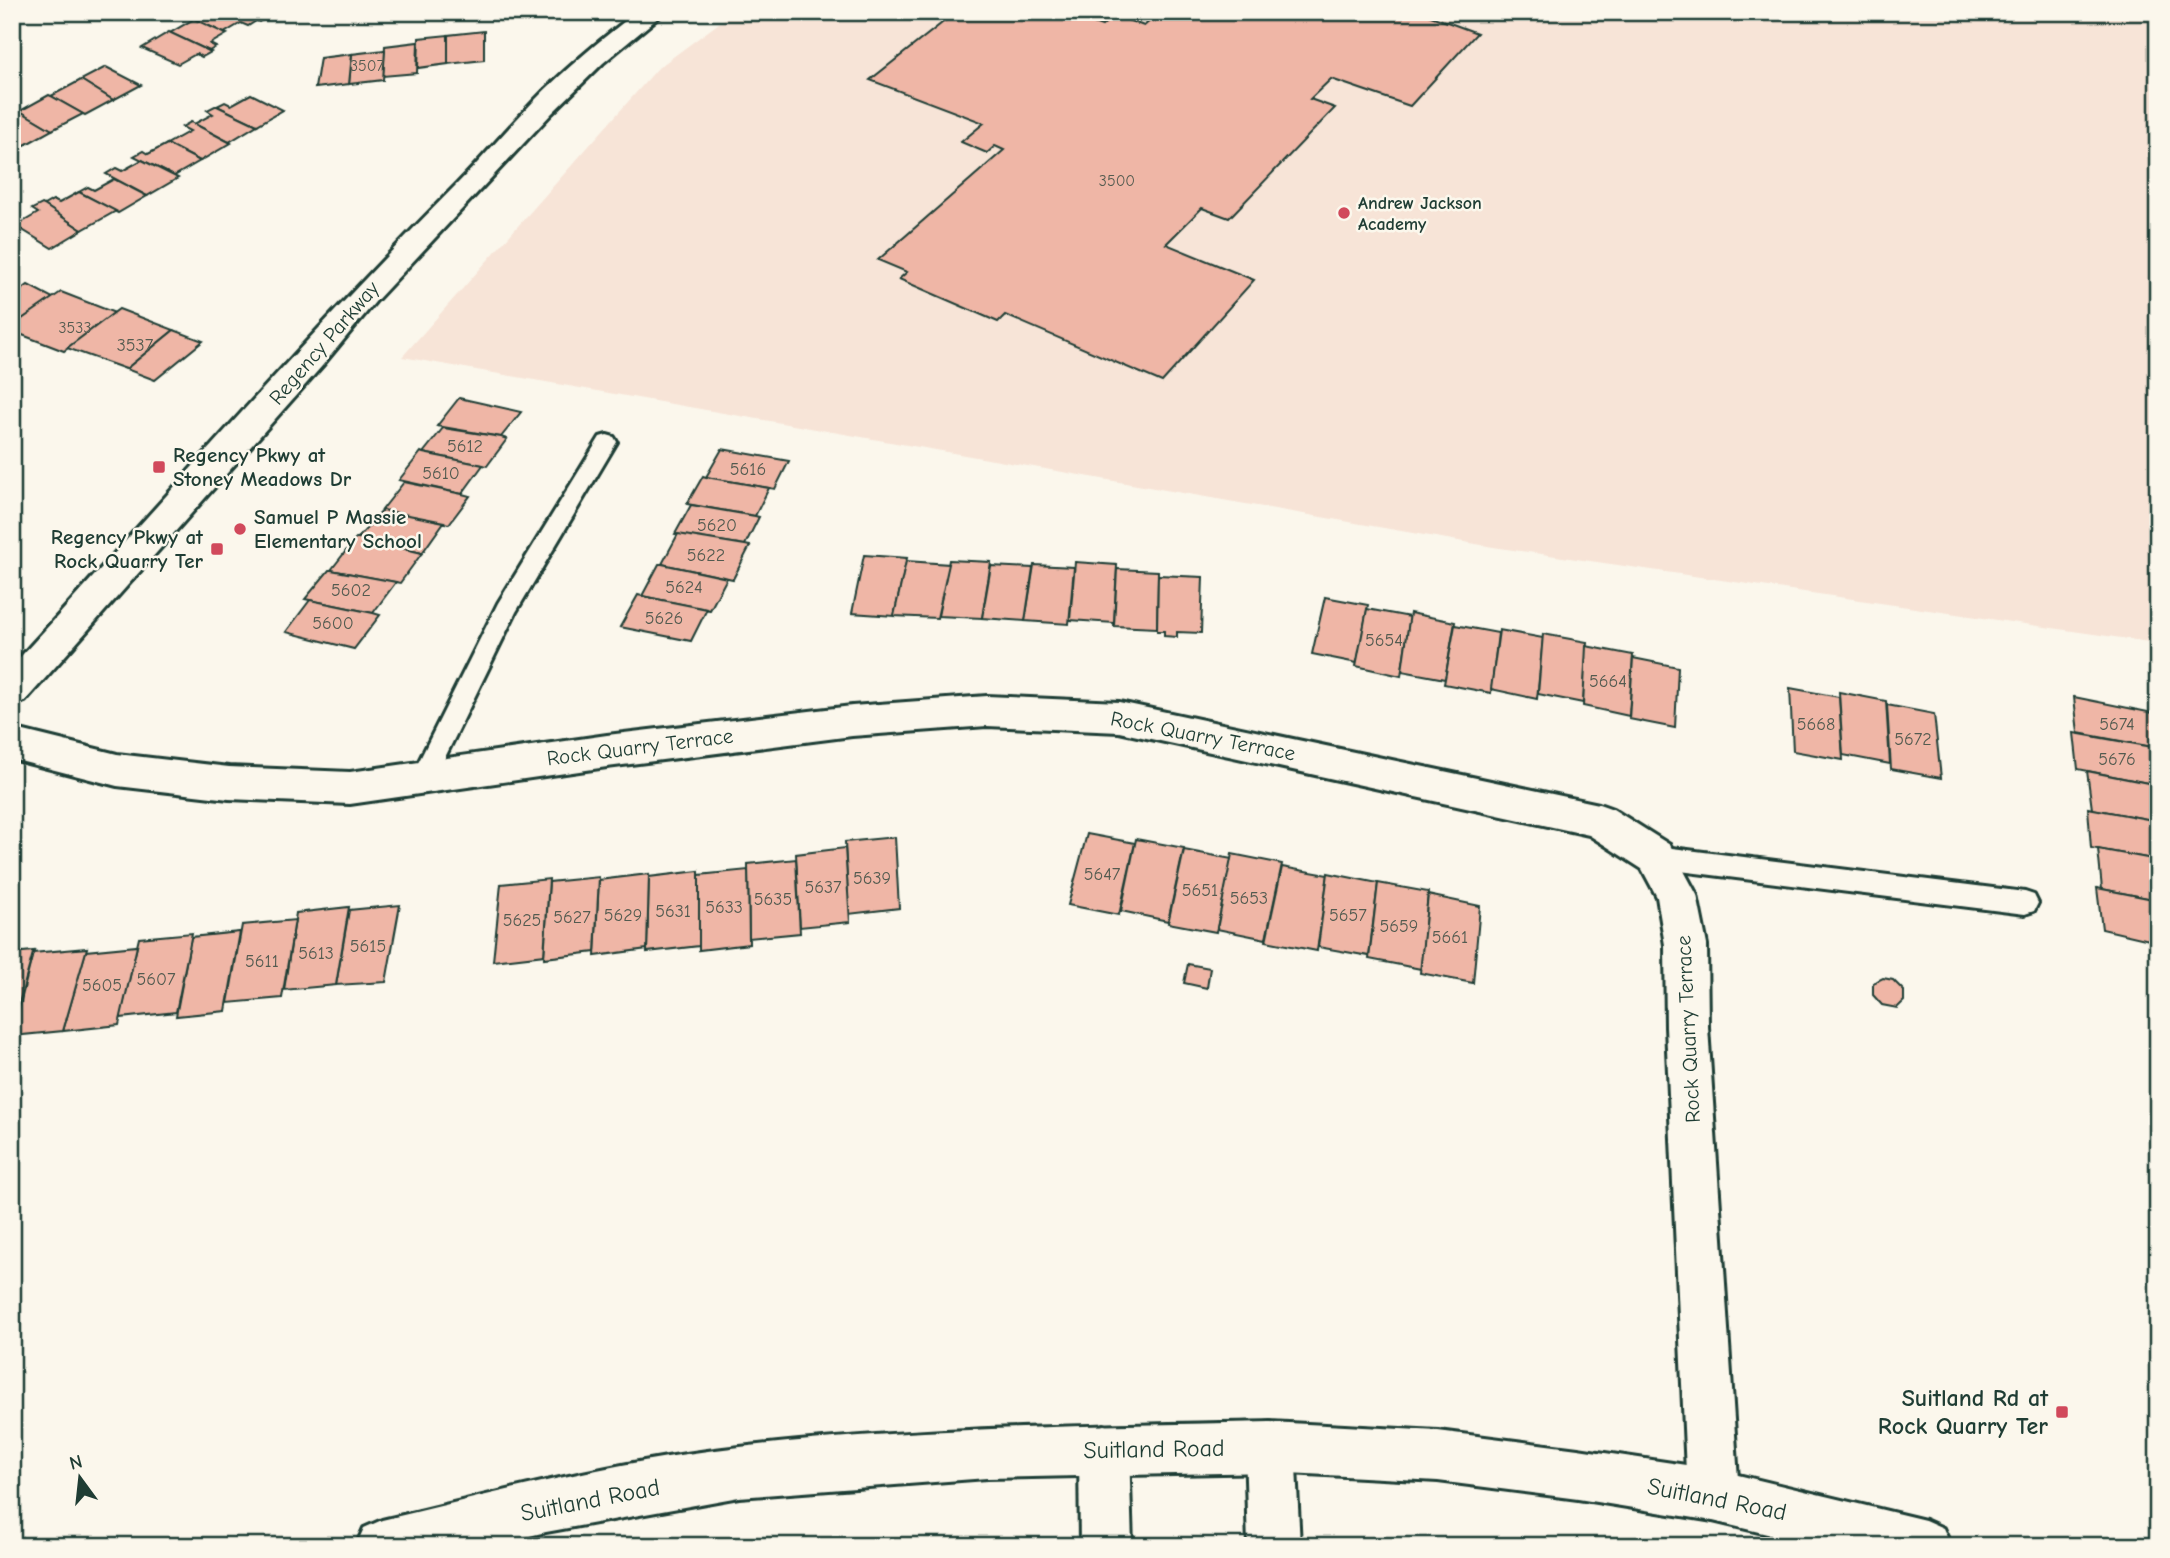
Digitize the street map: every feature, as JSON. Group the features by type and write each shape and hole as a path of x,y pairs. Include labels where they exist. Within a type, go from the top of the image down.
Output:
{"street":[{"name":"Regency Parkway","path":"16,683 311,359 364,295 477,180 543,107 594,58 653,12"},
{"name":"Rock Quarry Terrace","path":"12,743 117,770 229,783 350,788 852,721 987,710 1119,717 1600,821 1656,857 1677,895 1686,946 1687,1027 1713,1495"},
{"name":"Suitland Road","path":"382,1546 546,1507 738,1472 987,1453 1270,1447 1438,1456 1713,1495 1925,1546"},
{"path":"1270,1447 1274,1546"},
{"path":"1104,1450 1106,1546"}],"lane":[{"path":"423,777 506,609 607,442"},
{"path":"1656,857 2025,903"}],"shaded area":[{"name":"Andrew Jackson Academy","path":"734,12 2142,12 2158,23 2156,643 1493,547 402,357 658,68"}],"building":[{"path":"206,12 236,12 256,21 248,26 241,23 224,33 194,19"},
{"path":"236,12 266,12 260,16 266,18 259,22"},
{"path":"956,12 1063,12 1102,26 1114,15 1144,26 1160,12 1420,12 1477,33 1410,106 1331,79 1310,99 1335,108 1229,218 1202,208 1166,244 1254,280 1162,382 1005,315 998,322 899,279 907,272 878,260 1004,150 995,146 987,153 961,142 984,123 870,80"},
{"path":"194,19 227,34 210,44 216,47 209,51 170,33"},
{"path":"484,31 484,60 448,64 448,35"},
{"path":"169,32 211,52 202,57 196,54 178,64 142,48"},
{"path":"448,35 448,64 418,68 419,38"},
{"path":"418,42 417,73 383,76 385,46"},
{"path":"385,50 383,80 349,84 352,54"},
{"path":"352,54 349,84 315,88 320,58"},
{"path":"106,67 141,85 113,100 81,80"},
{"path":"81,80 113,100 85,115 51,96"},
{"path":"251,94 283,110 257,125 217,106 225,102 231,105"},
{"path":"49,95 83,114 52,130 20,111"},
{"path":"215,106 257,125 229,142 194,124 213,114 207,110"},
{"path":"20,111 52,130 23,146 12,140 12,115"},
{"path":"191,122 231,143 200,161 167,144 190,131 182,127"},
{"path":"167,144 200,161 174,176 134,156 143,151 148,154"},
{"path":"142,160 178,178 147,196 106,174 116,168 122,171"},
{"path":"114,179 147,196 118,213 79,192 88,187 94,190"},
{"path":"79,192 116,211 82,230 44,205 53,200 59,203"},
{"path":"42,204 82,230 52,248 16,226 38,213 32,209"},
{"path":"28,285 53,298 12,326 12,297"},
{"path":"61,292 115,313 64,351 12,331 12,326"},
{"path":"119,309 174,330 126,369 67,348"},
{"path":"174,330 203,341 155,380 126,369"},
{"path":"459,398 521,412 501,437 437,426"},
{"path":"443,428 507,439 487,466 423,453"},
{"path":"722,449 789,461 775,489 706,477"},
{"path":"421,452 483,465 462,494 399,480"},
{"path":"703,476 769,488 755,516 687,504"},
{"path":"404,482 470,496 449,524 382,510"},
{"path":"691,505 759,517 745,545 675,534"},
{"path":"383,510 444,522 422,553 358,538"},
{"path":"678,534 750,546 733,579 662,564"},
{"path":"356,538 422,553 400,583 331,570"},
{"path":"864,555 907,558 894,616 852,613"},
{"path":"949,560 991,562 982,618 938,616"},
{"path":"906,561 949,564 937,618 894,616"},
{"path":"1075,562 1117,565 1114,623 1070,620"},
{"path":"659,564 727,578 710,610 642,596"},
{"path":"1034,565 1074,567 1069,624 1025,621"},
{"path":"991,566 1033,568 1025,621 982,618"},
{"path":"1117,569 1158,571 1157,628 1114,626"},
{"path":"329,570 396,582 373,613 305,599"},
{"path":"1158,575 1203,577 1201,633 1177,632 1177,637 1164,636 1164,631 1157,631"},
{"path":"638,595 707,609 691,641 620,627"},
{"path":"1325,597 1368,605 1357,663 1312,654"},
{"path":"310,600 380,615 354,649 286,632"},
{"path":"1367,609 1410,617 1401,676 1356,666"},
{"path":"1410,613 1455,622 1445,679 1402,671"},
{"path":"1455,625 1498,633 1491,693 1444,684"},
{"path":"1499,630 1543,638 1537,699 1491,689"},
{"path":"1543,634 1587,642 1583,703 1538,694"},
{"path":"1586,646 1633,655 1629,716 1583,706"},
{"path":"1633,658 1678,667 1675,728 1629,719"},
{"path":"1790,688 1839,697 1843,760 1793,751"},
{"path":"1839,692 1886,701 1890,764 1843,755"},
{"path":"2074,697 2158,714 2158,748 2078,733"},
{"path":"1887,705 1934,714 1941,778 1891,769"},
{"path":"2074,733 2158,748 2158,785 2078,769"},
{"path":"2087,771 2158,785 2158,821 2092,809"},
{"path":"2088,808 2158,821 2158,860 2091,848"},
{"path":"1087,834 1135,843 1119,915 1068,905"},
{"path":"895,837 899,908 849,914 845,842"},
{"path":"1136,839 1184,848 1168,921 1121,911"},
{"path":"845,848 850,922 800,927 796,854"},
{"path":"2098,849 2158,860 2158,900 2102,889"},
{"path":"1184,850 1232,859 1216,932 1168,923"},
{"path":"1232,854 1282,864 1266,939 1217,929"},
{"path":"796,859 800,933 749,938 748,864"},
{"path":"1282,867 1328,875 1317,951 1266,941"},
{"path":"748,870 749,944 699,950 699,875"},
{"path":"699,871 699,946 647,952 649,877"},
{"path":"1328,873 1378,883 1369,956 1318,947"},
{"path":"649,874 647,949 595,956 599,880"},
{"path":"599,877 595,952 544,958 549,882"},
{"path":"549,879 544,955 493,961 501,884"},
{"path":"1378,883 1428,892 1421,969 1369,959"},
{"path":"2097,888 2158,900 2158,942 2102,929"},
{"path":"1428,895 1480,906 1473,983 1420,973"},
{"path":"400,905 386,982 336,985 349,910"},
{"path":"349,907 336,985 284,990 296,913"},
{"path":"295,920 282,998 228,1003 242,925"},
{"path":"240,932 226,1011 176,1016 191,937"},
{"path":"192,933 176,1012 120,1018 139,938"},
{"path":"137,946 119,1025 63,1031 86,951"},
{"path":"87,948 63,1031 12,1036 33,953"},
{"path":"34,951 33,953 12,1028 12,953"},
{"path":"1188,964 1210,968 1207,988 1184,983"},
{"path":"1883,978 1893,980 1904,991 1904,1001 1897,1008 1882,1005 1873,995 1873,983"}],"place":[{"name":"Andrew Jackson Academy","path":"1344,213"},
{"name":"Regency Pkwy at Stoney Meadows Dr","path":"159,467"},
{"name":"Samuel P Massie Elementary School","path":"240,529"},
{"name":"Regency Pkwy at Rock Quarry Ter","path":"217,549"},
{"name":"Suitland Rd at Rock Quarry Ter","path":"2062,1412"}]}
